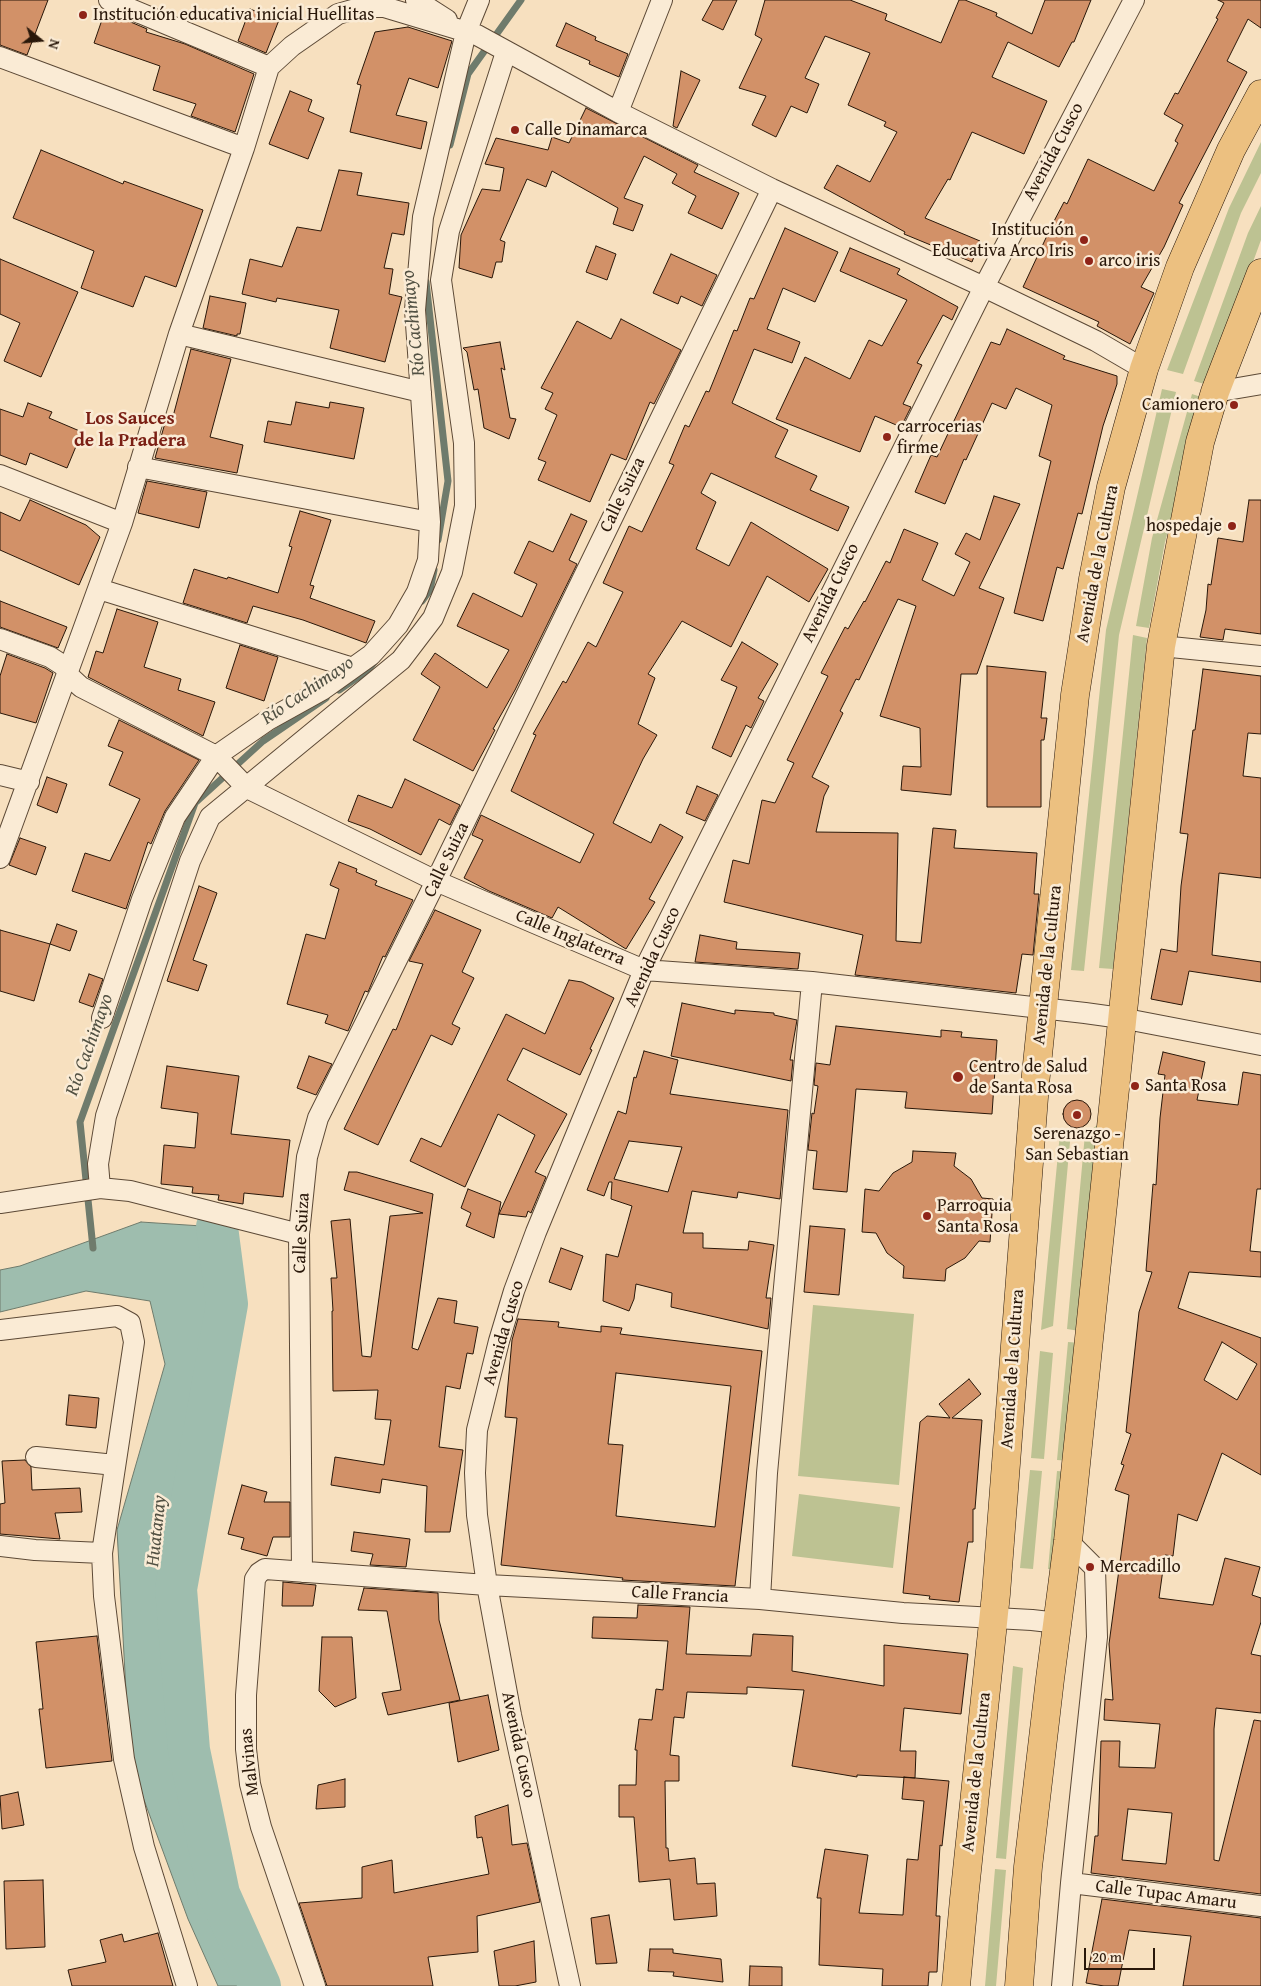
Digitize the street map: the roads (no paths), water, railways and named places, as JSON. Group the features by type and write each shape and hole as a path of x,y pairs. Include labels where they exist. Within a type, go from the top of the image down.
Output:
{"highway":[{"name":"Avenida de la Cultura","path":"956,1986 993,1617 1034,1101 1074,695 1086,618 1111,487 1144,369 1180,266 1231,150 1261,94"},
{"path":"1019,1986 1028,1867 1068,1541 1161,646 1200,442 1215,392 1261,273"}],"street":[{"path":"110,0 269,67"},
{"path":"416,0 471,33 618,112 772,189 1096,341 1144,369"},
{"path":"102,1018 142,898 175,817 220,760 268,720 322,690 371,655 398,625 417,592 428,560 430,522 415,310 423,217 479,0"},
{"path":"618,112 662,0"},
{"name":"Avenida Cusco","path":"570,1986 511,1716 487,1584 477,1515 477,1430 499,1341 514,1291 536,1232 644,970 984,287 1134,0"},
{"path":"0,858 122,523 180,334 244,148 269,67 292,46 338,14 363,7 384,8 471,33"},
{"path":"100,1188 98,1164 106,1116 190,861 210,817 401,660 434,618 452,572 465,506 464,443 442,280 449,232 503,50"},
{"path":"0,57 244,148"},
{"name":"Calle Suiza","path":"302,1572 299,1234 307,1157 318,1118 436,881 772,189"},
{"path":"180,334 421,392"},
{"path":"1215,392 1261,384"},
{"path":"138,466 430,522"},
{"path":"0,475 122,523"},
{"path":"98,589 353,668"},
{"path":"0,638 50,657 64,666 68,675 81,686 220,760 245,787"},
{"path":"1161,646 1261,656"},
{"path":"0,775 29,782"},
{"name":"Calle Inglaterra","path":"245,787 436,881 644,970 812,982 1121,1018 1261,1045"},
{"path":"760,1599 767,1473 812,982"},
{"path":"0,1203 100,1188 130,1191 299,1234"},
{"path":"0,1330 117,1316 130,1323 134,1342 102,1553 104,1596 124,1759 144,1847 187,1986"},
{"path":"36,1457 115,1465"},
{"path":"1062,1986 1097,1637 1095,1568 1068,1541"},
{"path":"0,1546 35,1550 102,1553"},
{"name":"Malvinas","path":"302,1572 264,1569 255,1579 246,1695 246,1749 250,1784 261,1828 315,1986"},
{"name":"Calle Francia","path":"302,1572 760,1599 904,1613 1058,1622"},
{"name":"Calle Tupac Amaru","path":"1071,1883 1261,1906"}],"water":[{"name":"Huatanay","path":"141,1222 217,1227 227,1304 176,1589 189,1750 219,1894 260,1986 218,1986 188,1919 130,1762 117,1530 165,1364 150,1301 86,1291 0,1312 0,1270 20,1266"}],"waterway":[{"name":"Río Cachimayo","path":"450,145 468,74 521,0"},
{"name":"Río Cachimayo","path":"426,282 448,481 438,540"},
{"name":"Río Cachimayo","path":"422,601 430,590 434,570"},
{"name":"Río Cachimayo","path":"339,690 368,670 375,661"},
{"name":"Río Cachimayo","path":"93,1248 80,1122 195,803 263,741 326,698"},
{"path":"217,1227 227,1304 176,1589 189,1750 219,1894 260,1986"}],"place":[{"name":"Institución educativa inicial Huellitas","path":"83,15"},
{"name":"Calle Dinamarca","path":"515,130"},
{"name":"Institución Educativa Arco Iris","path":"1084,240"},
{"name":"arco iris","path":"1089,261"},
{"name":"Camionero","path":"1234,405"},
{"name":"carrocerias firme","path":"887,437"},
{"name":"hospedaje","path":"1232,526"},
{"name":"Centro de Salud de Santa Rosa","path":"958,1077"},
{"name":"Santa Rosa","path":"1135,1086"},
{"name":"Serenazgo - San Sebastian","path":"1077,1115"},
{"name":"Parroquia Santa Rosa","path":"927,1216"},
{"name":"Mercadillo","path":"1090,1567"}],"district":[{"name":"Los Sauces de la Pradera","path":"130,430"}]}
